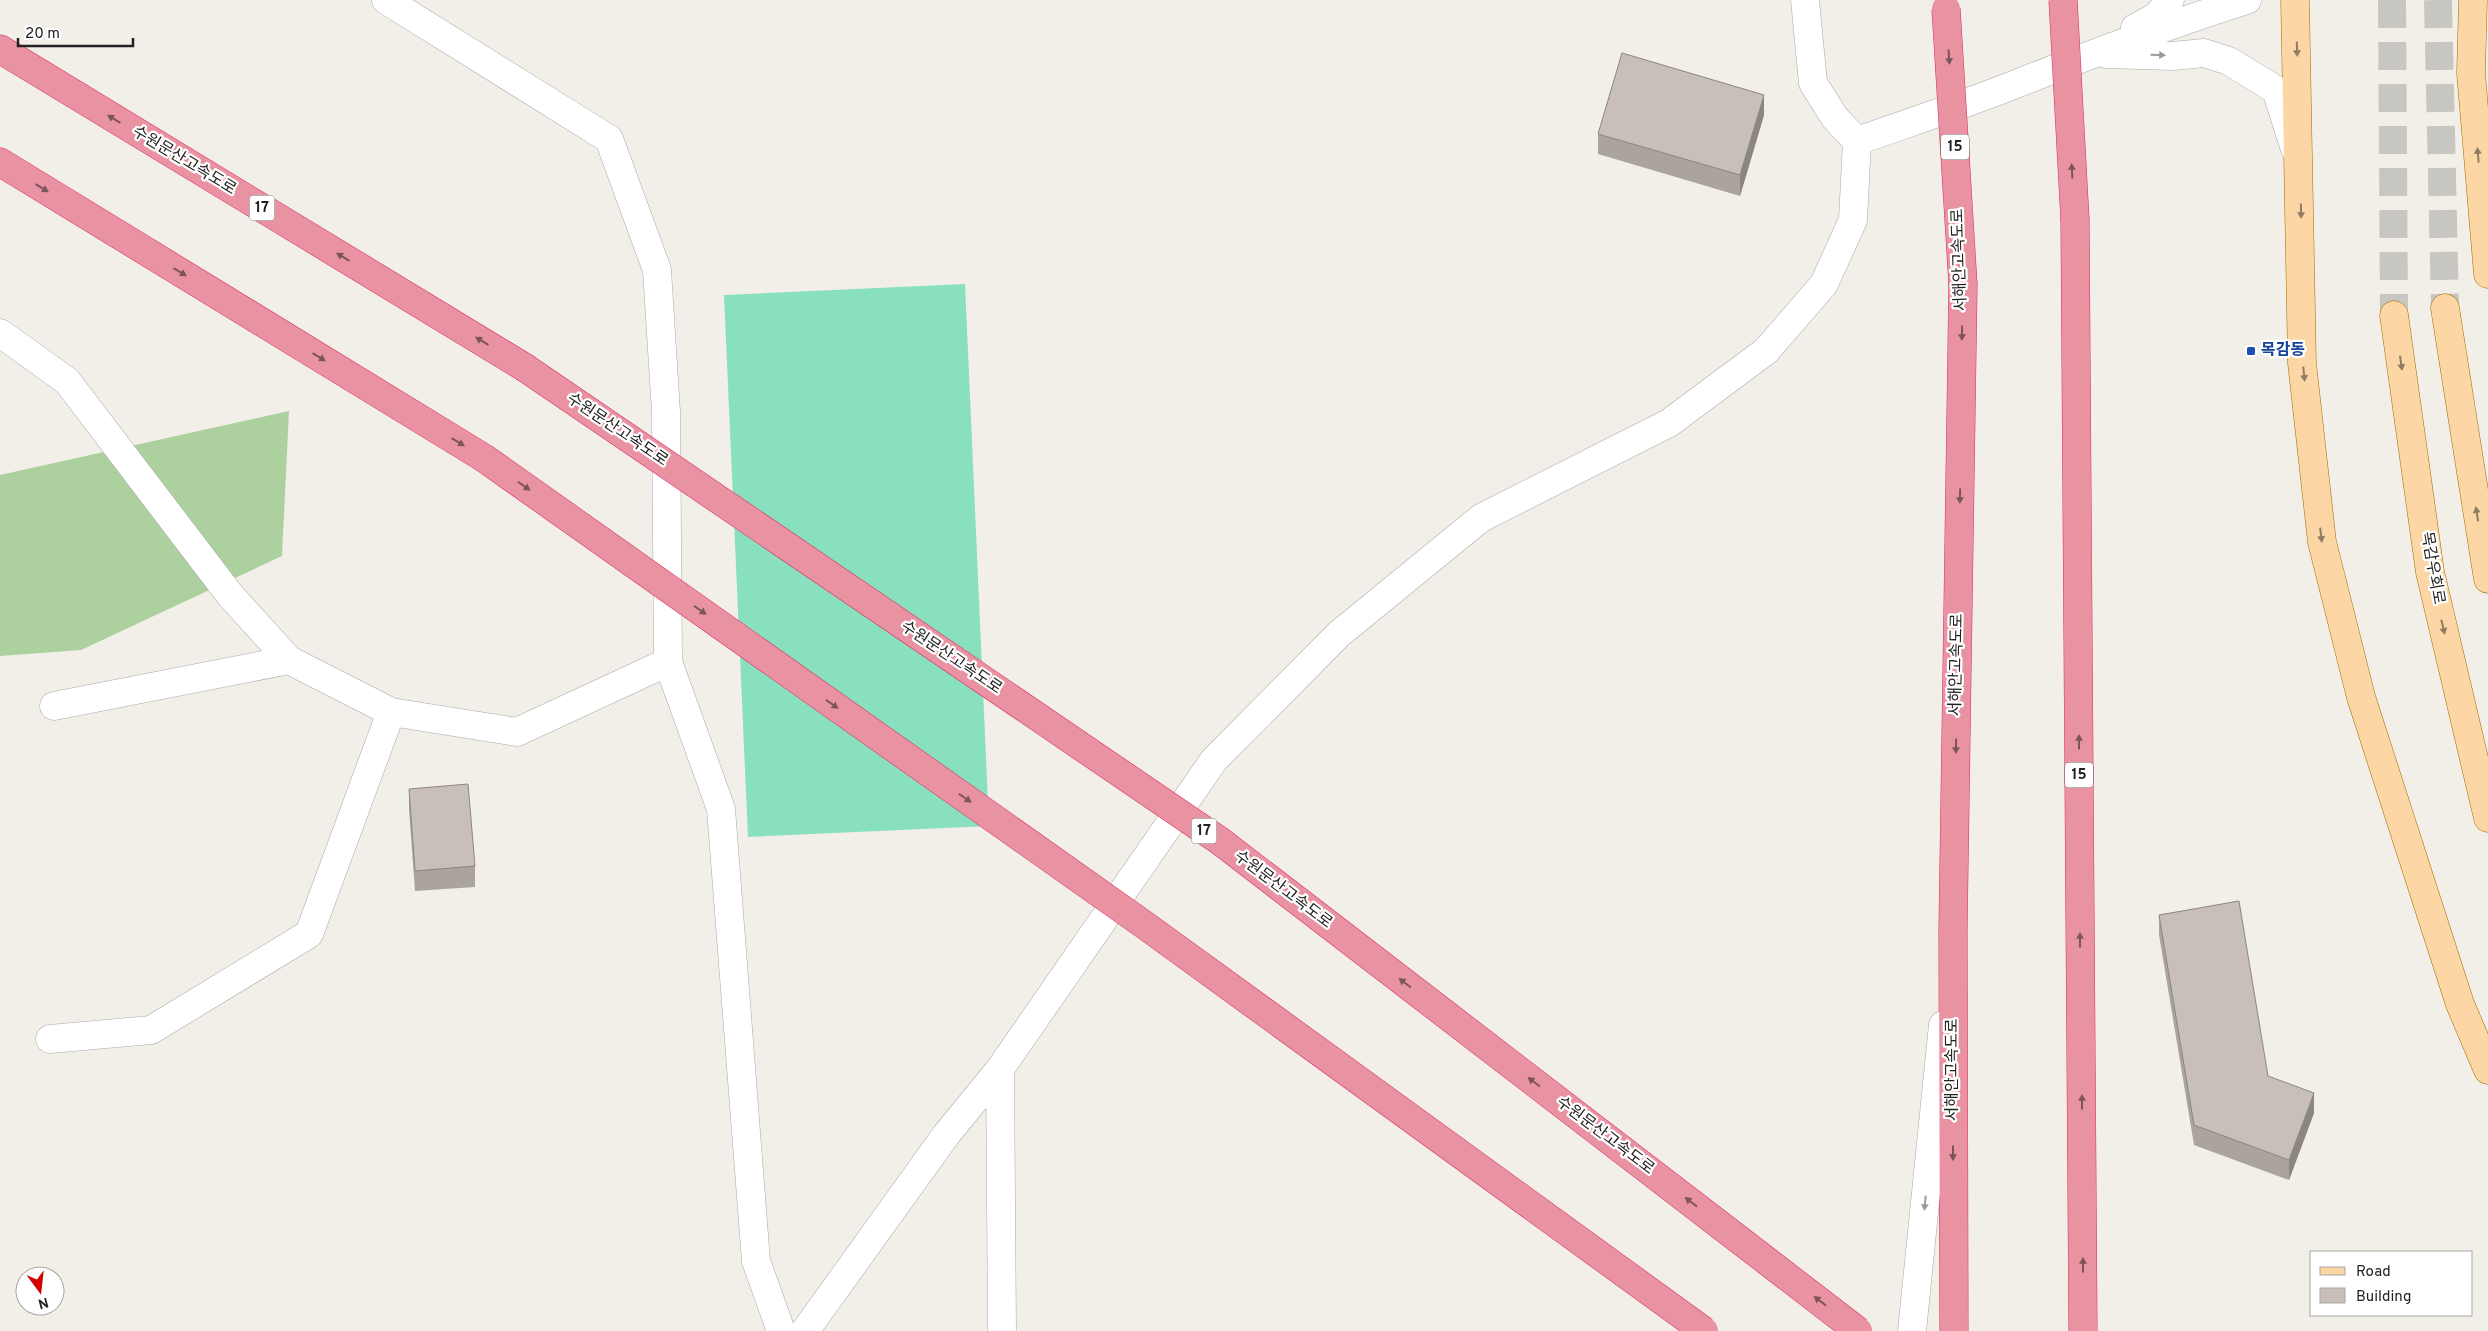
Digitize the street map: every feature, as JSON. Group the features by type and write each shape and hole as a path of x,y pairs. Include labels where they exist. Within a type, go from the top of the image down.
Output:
{"highway":[{"name":"15","path":"2063,0 2075,220 2083,1331"},
{"name":"서해안고속도로","path":"1946,4 1963,285 1953,928 1954,1331"},
{"name":"수원문산고속도로","path":"0,49 524,367 1220,841 1858,1331"},
{"path":"0,162 484,458 1146,926 1704,1331"},
{"path":"2083,1302 2088,1331"}],"main road":[{"path":"2295,0 2300,165 2302,362 2322,542 2361,698 2460,1004 2488,1070"},
{"path":"2473,0 2471,73 2488,274"},
{"path":"2445,308 2488,579"},
{"name":"목감우회로","path":"2394,315 2430,572 2488,818"}],"street":[{"path":"386,0 609,139 657,270 666,412 668,662 721,809 756,1261 781,1331"},
{"path":"805,1331 946,1136 1000,1069 1214,760 1339,634 1481,518 1669,423 1766,351 1824,284 1853,220 1857,141 1835,118 1814,83 1805,0"},
{"path":"2092,53 2157,16 2170,0"},
{"path":"1857,141 2010,86 2092,53 2192,17 2247,0"},
{"path":"2092,53 2173,56 2204,54 2229,60 2276,90 2300,165"},
{"path":"0,333 67,380 230,595 289,660 391,712 517,732 668,662"},
{"path":"54,706 289,660"},
{"path":"50,1039 151,1030 309,934 391,712"},
{"path":"1912,1331 1953,928"},
{"path":"1000,1069 1002,1331"}],"green space":[{"path":"965,284 989,826 748,837 724,295"},
{"path":"289,411 282,556 81,650 0,656 0,475"}],"building":[{"path":"1622,53 1764,95 1740,175 1598,134"},
{"path":"468,784 475,866 415,871 409,789"},
{"path":"2239,901 2268,1076 2314,1093 2289,1160 2194,1125 2159,915"}],"tunnel":[{"path":"2392,0 2394,315"},
{"path":"2438,0 2445,308"}],"place":[{"name":"목감동","path":"2251,351"}]}
